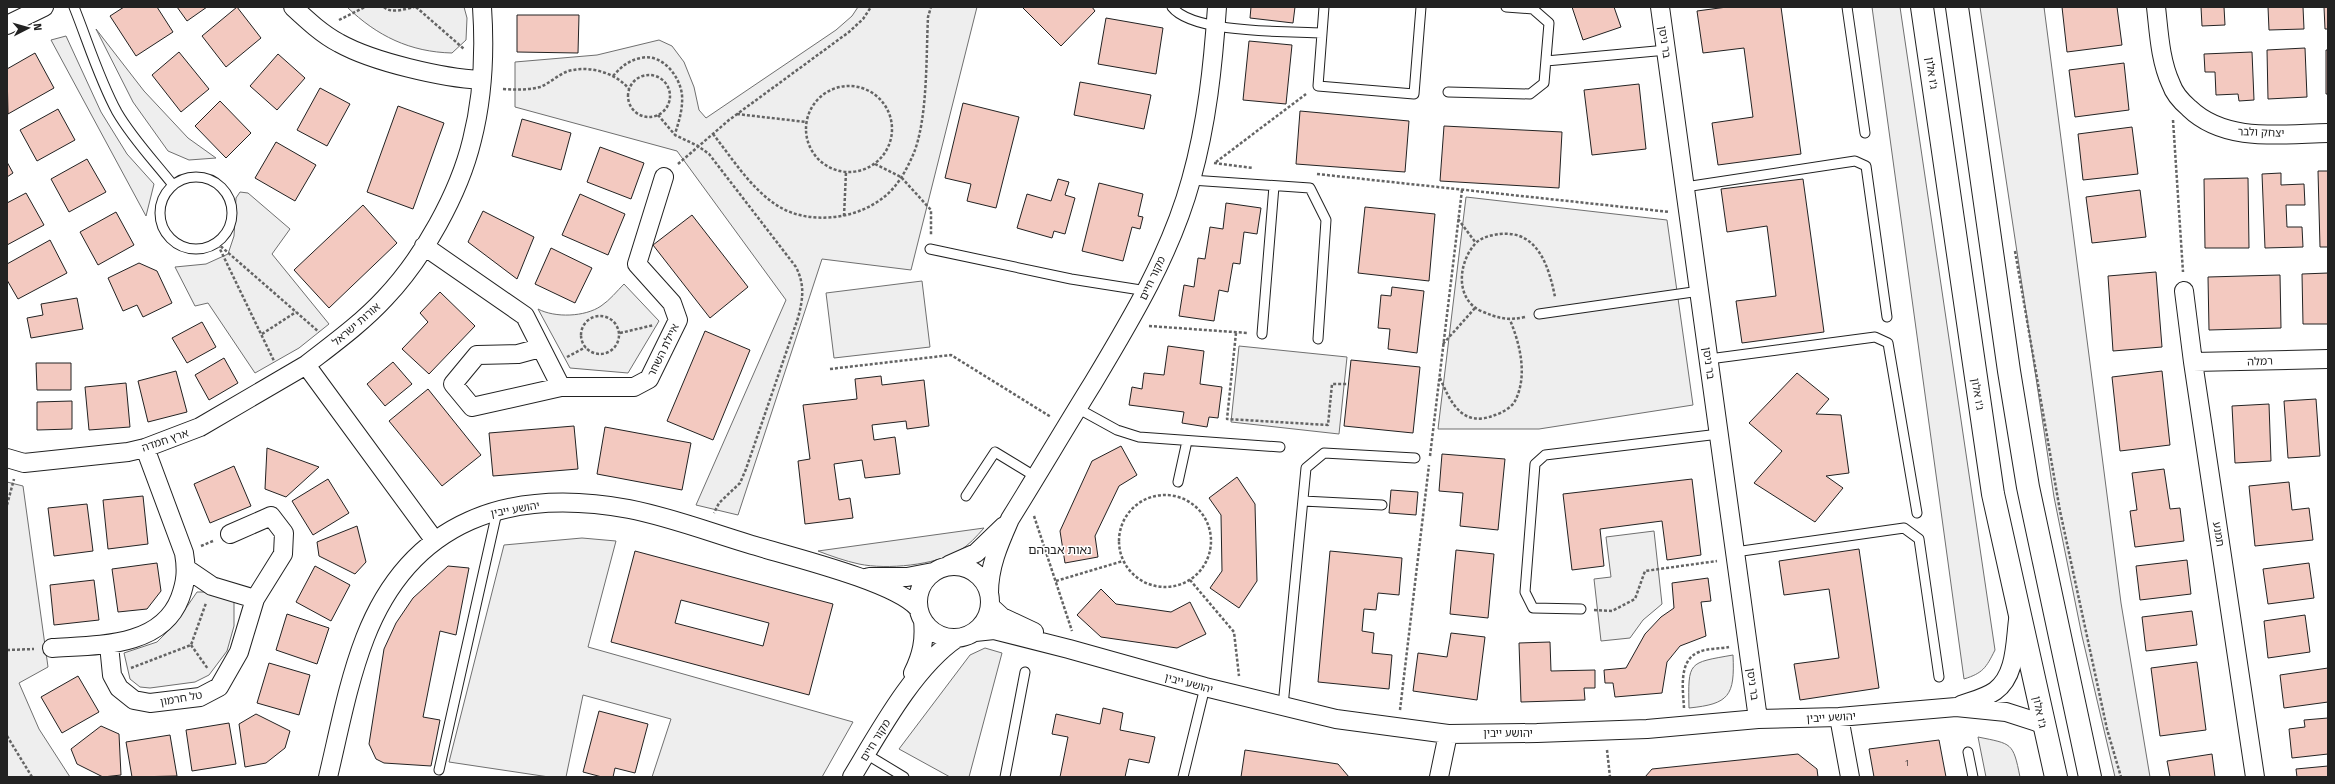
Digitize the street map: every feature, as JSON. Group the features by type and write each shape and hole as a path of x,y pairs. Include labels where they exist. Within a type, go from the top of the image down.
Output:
{"main road":[{"name":"ג'ו אלון","path":"1922,7 1991,478 2018,611 2056,777"},
{"path":"1957,7 2009,371 2028,487 2090,777"},
{"path":"2049,751 2053,777"}],"street":[{"path":"7,25 44,7"},
{"path":"293,7 314,26 339,43 367,54 463,79 481,80"},
{"name":"אורות ישראל","path":"306,365 352,329 385,299 407,273 445,210 472,140 485,40 482,7"},
{"name":"מקור חיים","path":"990,599 989,575 994,557 1010,519 1128,324 1147,291 1162,257 1191,180 1206,122 1217,7"},
{"name":"בר ניסן","path":"1660,7 1758,719"},
{"name":"יצחק ולבר","path":"2156,7 2161,47 2171,86 2182,102 2196,115 2210,124 2230,131 2248,134 2328,133"},
{"name":"איילת השחר","path":"540,348 518,354 477,355 453,384 472,407 561,387 634,387 649,379 678,320 672,304 637,264 664,177"},
{"path":"424,246 525,316 561,387"},
{"name":"תמנע","path":"2184,291 2193,362 2255,777"},
{"name":"רמלה","path":"2193,362 2328,359"},
{"path":"306,365 434,541"},
{"name":"ארץ חמדה","path":"7,458 24,463 128,452 145,448 200,427 306,365"},
{"path":"52,648 109,645 135,638 153,630 168,619 178,604 185,584 185,561 145,448"},
{"name":"יהושע ייבין","path":"328,777 356,664 366,636 393,586 423,550 434,541 456,526 497,510 530,504 592,505 649,514 857,577 902,594 921,614"},
{"path":"219,687 239,652 255,599 283,554 284,534 271,516 230,534"},
{"name":"מקור חיים","path":"939,569 976,552 1010,519"},
{"path":"185,561 212,586 255,599"},
{"path":"964,567 975,572 984,582 990,599 987,618 975,632 958,638 939,635 921,614 920,589 939,569 964,567"},
{"name":"יהושע ייבין","path":"857,577 907,577 939,569"},
{"name":"יהושע ייבין","path":"990,599 1002,617 1074,650"},
{"name":"יהושע ייבין","path":"1956,707 1996,690 2008,675 2014,656 2018,611"},
{"name":"מקור חיים","path":"899,702 921,656 924,632 921,614"},
{"name":"יהושע ייבין","path":"975,632 994,630 1074,650 1205,687 1336,719 1448,734 1605,730 1684,726 1758,719 1839,717 1956,707 2006,712 2043,724"},
{"name":"מקור חיים","path":"852,777 899,702 933,658 958,638"},
{"name":"טל חרמון","path":"109,645 112,675 119,688 134,700 150,703 200,697 219,687"},
{"path":"1839,717 1850,777"},
{"path":"1439,777 1448,734"}],"lane":[{"path":"74,7 104,86 118,113 138,142 173,185"},
{"path":"1172,7 1178,14 1216,27 1322,33"},
{"path":"1324,7 1318,86 1414,94 1421,7"},
{"path":"1448,92 1530,94 1544,83 1549,23 1533,9 1506,7"},
{"path":"1847,7 1864,133"},
{"path":"1546,61 1667,50"},
{"path":"1685,186 1855,161 1866,166 1887,317"},
{"path":"200,177 212,180 222,188 229,198 232,209 231,222 226,233 217,243 206,248 189,249 178,244 168,236 160,219 161,206 165,194 173,185 187,178 200,177"},
{"path":"1191,180 1310,188 1326,220 1318,339"},
{"path":"1262,334 1274,186"},
{"path":"930,249 1071,279 1147,291"},
{"path":"1539,314 1700,291"},
{"path":"1709,359 1875,337 1888,343 1917,513"},
{"path":"1077,408 1117,430 1139,437 1280,447"},
{"path":"1581,609 1533,608 1525,592 1535,464 1545,455 1719,434"},
{"path":"1178,482 1187,441"},
{"path":"966,496 995,452 1036,477"},
{"path":"1283,706 1306,468 1324,454 1415,458"},
{"path":"1302,501 1382,505"},
{"path":"439,770 497,510"},
{"path":"1735,556 1904,528 1911,532 1919,539 1939,677"},
{"path":"1005,777 1025,672"},
{"path":"1183,777 1205,687"},
{"path":"1968,752 1973,777"},
{"path":"866,754 904,777"}],"path":[{"path":"337,21 365,7"},
{"path":"384,7 387,10 415,7 467,52"},
{"path":"664,177 698,146 737,114 849,32 863,19 870,7"},
{"path":"713,134 754,185 778,206 814,217 844,216 874,204 884,197 901,177 913,155 921,120 928,17 931,7"},
{"path":"613,76 622,66 642,57 656,59 668,66 678,80 682,94 682,112 675,135"},
{"path":"503,89 520,91 542,86 556,77 573,70 589,70 613,76 623,82 629,89"},
{"path":"644,75 658,76 663,80 670,92 668,106 658,116 644,117 632,109 629,103 629,89 633,82 644,75"},
{"path":"844,86 858,86 871,92 882,101 889,113 892,127 891,141 885,154 875,164 866,169 846,172 832,169 820,161 812,150 807,136 806,122 810,109 819,97 830,90 844,86"},
{"path":"1214,163 1318,86"},
{"path":"737,114 806,122"},
{"path":"658,116 675,135 698,146 709,154 796,268 802,279 803,288 798,318 740,483 719,503 705,530"},
{"path":"2173,117 2184,291"},
{"path":"1196,162 1260,168"},
{"path":"875,164 901,177 931,210 930,249"},
{"path":"844,216 846,172"},
{"path":"1315,174 1689,214"},
{"path":"1458,219 1476,243"},
{"path":"1539,314 1510,320 1495,317 1475,308 1464,294 1460,276 1465,260 1476,243 1490,235 1510,233 1528,239 1542,256 1551,277 1558,312"},
{"path":"217,243 324,337"},
{"path":"217,243 277,367"},
{"path":"2014,244 2060,511 2107,729 2121,777"},
{"path":"1443,344 1475,308"},
{"path":"262,334 296,312"},
{"path":"596,316 609,317 614,321 620,333 619,339 613,350 602,354 590,351 582,341 581,335 585,322 596,316"},
{"path":"620,333 678,320"},
{"path":"1440,377 1451,403 1459,411 1471,418 1483,420 1501,413 1514,402 1519,388 1521,364 1519,341 1510,320"},
{"path":"1128,324 1262,334"},
{"path":"1236,332 1227,419 1328,425 1332,384 1348,384"},
{"path":"830,369 951,355 1066,426"},
{"path":"7,505 14,478"},
{"path":"1026,493 1056,581 1074,650"},
{"path":"1163,494 1178,496 1197,508 1210,527 1212,542 1209,557 1202,570 1190,580 1179,586 1165,588 1152,586 1140,581 1130,572 1123,561 1119,546 1120,531 1125,516 1135,505 1148,497 1163,494"},
{"path":"185,561 230,534"},
{"path":"1581,609 1612,611 1635,600 1645,570 1735,556"},
{"path":"1056,581 1123,561"},
{"path":"1190,580 1234,632 1242,696"},
{"path":"192,645 219,687"},
{"path":"1684,726 1683,677 1685,666 1691,657 1699,652 1748,645"},
{"path":"7,650 52,648"},
{"path":"1605,730 1610,777"},
{"path":"7,736 32,777"}],"shaded area":[{"path":"347,7 464,7 467,18 466,40 452,53 437,52 408,46 382,34"},
{"path":"858,7 977,7 911,270 822,259 738,515 696,505 786,300 677,151 515,107 515,62 597,55 659,40 672,46 684,62 694,87 699,110 706,118 836,30 852,16"},
{"path":"1872,7 1900,7 1995,650 1986,666 1980,672 1964,679"},
{"path":"1980,7 2044,7 2121,603 2150,777 2115,777 2082,636 2054,497"},
{"path":"96,29 144,91 188,138 216,158 189,160 168,151 133,102"},
{"path":"66,36 101,112 127,154 154,184 146,216 51,40"},
{"path":"240,192 248,193 290,229 272,254 329,324 299,348 255,373 208,303 195,306 175,267 206,264 228,254 234,236 236,198"},
{"path":"1466,197 1667,220 1693,405 1539,429 1438,429"},
{"path":"922,281 930,347 834,358 826,293"},
{"path":"624,284 659,321 628,373 570,368 538,309 561,315 579,314 594,310 604,304"},
{"path":"1239,346 1347,357 1339,434 1231,422"},
{"path":"7,482 23,486 48,667 19,683 39,729 70,777 7,777"},
{"path":"984,528 975,538 959,551 949,556 910,565 870,566 833,557 818,551"},
{"path":"1654,531 1662,604 1643,620 1630,638 1601,641 1594,579 1611,577 1606,537"},
{"path":"582,538 616,541 588,647 853,722 822,777 652,777 671,719 583,695 566,777 549,777 449,762 504,545"},
{"path":"197,592 218,592 234,601 234,626 227,651 209,675 195,682 150,688 140,687 130,679 124,653 157,642 175,624"},
{"path":"985,648 1002,653 969,777 950,777 899,749 970,655"},
{"path":"1733,655 1733,680 1731,689 1727,695 1713,704 1689,708 1689,681 1694,667 1707,660"},
{"path":"1978,737 1998,741 2009,746 2013,751 2020,777 1986,777"}],"building":[{"path":"124,7 157,7 173,32 136,56 110,16"},
{"path":"177,7 207,7 187,21"},
{"path":"237,7 261,38 226,67 202,36"},
{"path":"1022,7 1092,7 1095,11 1061,46"},
{"path":"1251,7 1295,7 1293,23 1250,18"},
{"path":"1572,7 1614,7 1621,27 1583,40"},
{"path":"1727,7 1781,7 1801,154 1718,165 1712,123 1753,117 1744,48 1703,53 1697,11"},
{"path":"2062,7 2117,7 2122,45 2067,52"},
{"path":"2201,7 2224,7 2225,25 2202,26"},
{"path":"2268,7 2303,7 2304,29 2269,30"},
{"path":"2324,7 2328,7 2328,29 2325,29"},
{"path":"517,15 579,15 578,53 517,52"},
{"path":"1106,18 1163,28 1156,74 1098,64"},
{"path":"1249,41 1292,45 1286,104 1243,100"},
{"path":"2305,48 2307,97 2268,99 2267,50"},
{"path":"2326,50 2328,50 2328,94 2326,94"},
{"path":"179,52 209,89 181,112 152,75"},
{"path":"2252,52 2254,100 2239,101 2238,94 2216,95 2215,72 2205,72 2204,54"},
{"path":"35,53 54,88 8,114 7,69"},
{"path":"278,54 305,78 277,110 250,86"},
{"path":"2124,63 2129,110 2075,117 2069,70"},
{"path":"1080,82 1151,95 1144,129 1074,115"},
{"path":"1639,84 1646,149 1592,155 1584,90"},
{"path":"320,88 350,104 327,146 297,130"},
{"path":"220,101 251,133 226,158 195,126"},
{"path":"963,103 1019,117 996,208 967,201 971,184 945,178"},
{"path":"398,106 444,123 413,209 367,192"},
{"path":"58,109 75,140 37,161 20,130"},
{"path":"1300,111 1409,121 1405,172 1296,164"},
{"path":"522,119 571,133 561,170 512,156"},
{"path":"1444,126 1562,132 1559,188 1440,181"},
{"path":"2132,127 2138,174 2083,180 2078,134"},
{"path":"276,142 316,165 295,201 255,178"},
{"path":"600,147 644,163 631,199 587,182"},
{"path":"87,159 106,192 69,212 51,179"},
{"path":"7,162 13,173 7,177"},
{"path":"2318,171 2328,171 2328,247 2320,247"},
{"path":"2281,173 2281,185 2304,184 2305,205 2286,205 2287,227 2302,227 2303,247 2265,248 2262,174"},
{"path":"2248,178 2249,248 2205,248 2204,179"},
{"path":"1058,179 1069,182 1065,195 1075,198 1065,234 1054,231 1052,238 1017,228 1027,194 1051,201"},
{"path":"1803,179 1824,332 1742,343 1736,301 1776,296 1767,226 1727,232 1721,189"},
{"path":"1099,183 1143,194 1138,216 1143,217 1140,229 1132,227 1123,261 1082,251"},
{"path":"2140,190 2146,237 2092,243 2086,197"},
{"path":"26,193 44,225 7,245 7,203"},
{"path":"580,194 625,214 608,255 562,235"},
{"path":"1226,203 1261,208 1257,234 1244,232 1240,264 1233,263 1228,292 1219,290 1214,321 1179,316 1184,285 1194,287 1198,258 1205,259 1210,227 1223,229"},
{"path":"363,205 397,243 329,308 294,270"},
{"path":"1365,207 1435,214 1429,281 1358,273"},
{"path":"483,211 534,237 517,279 468,242"},
{"path":"116,212 134,245 98,265 80,232"},
{"path":"692,215 748,287 710,318 653,245"},
{"path":"50,240 67,273 18,299 7,280 7,264"},
{"path":"551,248 592,268 575,303 535,284"},
{"path":"139,263 157,271 172,303 143,317 137,305 123,311 108,278"},
{"path":"2156,272 2162,347 2113,351 2108,276"},
{"path":"2328,273 2328,324 2303,324 2302,274"},
{"path":"2280,275 2281,328 2209,330 2208,277"},
{"path":"1392,287 1424,291 1417,353 1388,349 1390,329 1378,328 1381,295 1391,296"},
{"path":"440,292 475,326 429,374 402,349 428,322 420,313"},
{"path":"77,298 83,329 31,338 27,318 43,315 41,304"},
{"path":"202,322 216,347 187,363 172,338"},
{"path":"705,331 750,350 713,440 667,421"},
{"path":"1168,346 1204,351 1200,384 1222,387 1218,418 1209,417 1207,427 1182,423 1184,412 1129,405 1132,387 1142,389 1144,373 1164,375"},
{"path":"224,358 238,383 209,400 195,375"},
{"path":"1351,360 1420,367 1413,433 1344,426"},
{"path":"393,362 412,384 385,406 367,384"},
{"path":"36,363 71,363 71,390 37,390"},
{"path":"176,371 187,412 148,422 138,381"},
{"path":"2162,371 2170,445 2120,451 2112,377"},
{"path":"1797,373 1829,399 1816,414 1841,415 1849,473 1826,476 1843,488 1815,522 1754,483 1782,451 1749,423"},
{"path":"881,376 882,385 924,380 929,426 907,429 906,421 872,425 874,440 895,437 900,474 865,478 862,460 834,464 839,500 850,498 853,518 805,524 798,461 810,459 803,405 857,399 855,379"},
{"path":"126,383 130,427 89,430 85,387"},
{"path":"428,389 481,455 442,486 389,421"},
{"path":"2316,399 2320,456 2288,458 2284,401"},
{"path":"72,401 72,429 37,430 37,402"},
{"path":"2269,404 2271,461 2235,463 2232,406"},
{"path":"574,426 578,469 493,476 489,433"},
{"path":"605,427 691,443 682,490 597,474"},
{"path":"1121,446 1137,475 1119,486 1095,536 1098,557 1065,563 1060,531 1092,461"},
{"path":"267,448 319,467 286,497 265,489"},
{"path":"1442,454 1505,459 1498,530 1460,526 1463,493 1439,491"},
{"path":"234,466 251,506 210,523 194,484"},
{"path":"2164,469 2170,509 2180,508 2184,541 2135,547 2130,511 2137,510 2132,473"},
{"path":"1237,477 1255,504 1257,581 1239,608 1210,588 1222,571 1221,515 1209,498"},
{"path":"328,479 349,513 313,535 292,501"},
{"path":"1692,479 1701,555 1667,560 1662,521 1600,529 1604,566 1572,570 1563,494"},
{"path":"2289,482 2292,510 2309,508 2313,540 2255,546 2249,486"},
{"path":"1391,490 1418,492 1416,515 1389,513"},
{"path":"143,496 148,544 108,549 103,500"},
{"path":"87,504 93,551 54,556 48,508"},
{"path":"357,526 366,562 355,574 319,556 317,542"},
{"path":"1859,549 1879,688 1800,700 1794,664 1839,658 1829,589 1784,595 1779,561"},
{"path":"1456,550 1494,554 1488,618 1450,614"},
{"path":"635,551 833,604 809,695 611,642","holes":["681,600 769,623 763,646 675,623"]},
{"path":"1330,551 1402,558 1399,595 1378,593 1376,610 1364,609 1362,631 1374,633 1372,653 1392,655 1389,689 1318,682"},
{"path":"2187,560 2191,594 2140,600 2136,566"},
{"path":"157,563 161,591 147,609 118,612 112,569"},
{"path":"2309,563 2314,598 2268,604 2263,569"},
{"path":"315,566 350,585 331,621 296,602"},
{"path":"448,566 469,568 456,635 440,631 423,717 440,720 431,766 384,763 376,759 369,744 384,649 396,623 413,598"},
{"path":"1708,578 1711,601 1701,602 1706,636 1680,646 1667,662 1662,693 1615,697 1613,683 1605,683 1604,670 1626,668 1645,634 1661,617 1674,608 1672,583"},
{"path":"94,580 99,620 54,625 50,585"},
{"path":"1101,589 1116,604 1171,612 1190,602 1206,634 1177,648 1101,637 1077,615"},
{"path":"2192,611 2197,645 2146,651 2142,617"},
{"path":"287,614 329,628 317,664 276,650"},
{"path":"2305,615 2310,652 2268,658 2264,621"},
{"path":"1451,633 1485,637 1477,700 1413,691 1418,653 1447,657"},
{"path":"1550,642 1551,671 1595,670 1595,688 1584,688 1585,700 1521,702 1519,643"},
{"path":"2197,662 2206,730 2160,736 2151,668"},
{"path":"269,663 310,675 299,715 257,703"},
{"path":"2328,668 2328,702 2284,708 2280,675"},
{"path":"78,676 99,712 62,733 41,697"},
{"path":"1103,708 1123,713 1120,730 1155,737 1149,763 1129,759 1125,777 1060,777 1068,737 1052,734 1056,714 1100,724"},
{"path":"599,711 648,724 635,773 615,768 613,777 602,777 583,772"},
{"path":"256,714 290,731 285,748 266,763 245,767 239,724"},
{"path":"2328,718 2328,754 2292,758 2289,729 2305,727 2304,720"},
{"path":"229,723 236,764 192,771 186,730"},
{"path":"101,726 119,734 121,775 103,777 77,764 71,749"},
{"path":"170,735 177,776 132,777 126,742"},
{"path":"1939,740 1946,777 1874,777 1869,749"},
{"path":"1245,750 1338,764 1349,777 1241,777"},
{"path":"1798,754 1817,769 1818,777 1645,777 1652,769"},
{"path":"2212,754 2215,777 2170,777 2167,761"},
{"path":"2328,766 2328,777 2297,777 2296,769"}],"district":[{"name":"נאות אברהם","path":"1060,550"}]}
